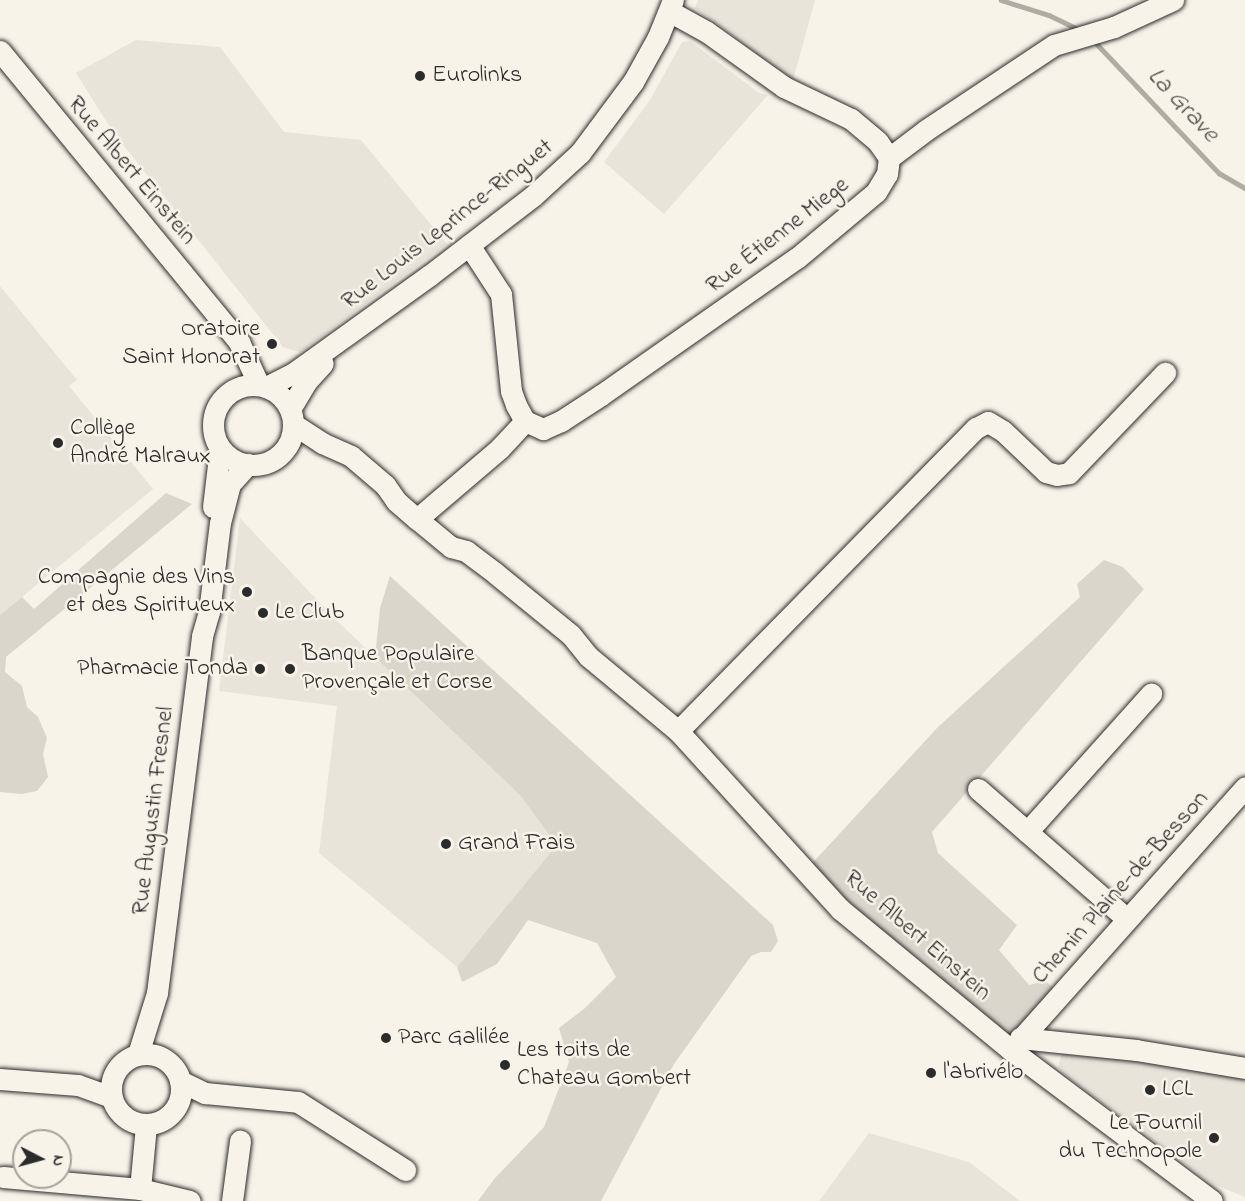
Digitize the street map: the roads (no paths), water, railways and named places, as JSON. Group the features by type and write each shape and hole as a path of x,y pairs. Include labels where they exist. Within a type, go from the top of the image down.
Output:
{"street":[{"path":"671,3 784,87 850,119 878,142 889,158 1054,45 1114,27 1173,0"},
{"name":"Rue Louis Leprince-Ringuet","path":"262,386 295,372 348,336 533,196 580,153 633,82 671,3"},
{"name":"Rue Albert Einstein","path":"0,51 239,342 262,386"},
{"name":"Rue Étienne Miege","path":"525,421 543,429 561,421 797,258 876,192 886,174 889,158"},
{"path":"417,519 500,448 525,421 511,391 501,294 470,244"},
{"name":"Rue Albert Einstein","path":"223,323 236,358 234,389"},
{"name":"Rue Louis Leprince-Ringuet","path":"292,417 306,382 348,336"},
{"path":"678,731 976,428 987,422 1003,432 1046,472 1057,475 1069,472 1165,373"},
{"path":"262,386 280,395 292,417 291,438 285,449 264,463 237,462 220,448 213,430 214,414 222,399 234,389 262,386"},
{"name":"Rue Albert Einstein","path":"292,417 322,443 351,456 385,485 396,501 451,546 458,561 561,645 589,657 678,731 840,909 1016,1044 1212,1201"},
{"name":"Rue Augustin Fresnel","path":"202,636 200,614 220,448"},
{"name":"Rue Albert Einstein","path":"285,449 331,456 345,464 380,494 396,501"},
{"name":"Rue Augustin Fresnel","path":"138,1054 157,993 202,636 209,612 219,531 228,491 248,464"},
{"path":"1027,832 1151,694"},
{"name":"Chemin Plaine-de-Besson","path":"1016,1044 1245,787"},
{"path":"978,789 1127,918"},
{"name":"Rue Augustin Fresnel","path":"157,993 161,1056"},
{"path":"1016,1044 1136,1050 1245,1068"},
{"path":"0,1079 78,1085 111,1098 123,1117 146,1125 167,1117 179,1091 171,1063 161,1056 138,1054 120,1064 114,1074 111,1098"},
{"path":"78,1085 114,1074"},
{"path":"179,1091 298,1102 405,1170"},
{"path":"140,1189 146,1125"},
{"path":"232,1201 240,1141"},
{"path":"3,1178 140,1189 190,1201"}],"waterway":[{"name":"La Grave","path":"1001,0 1049,15 1076,28"},
{"name":"La Grave","path":"1097,44 1219,173 1245,188"}],"place":[{"name":"Eurolinks","path":"420,76"},
{"name":"Oratoire Saint Honorat","path":"272,344"},
{"name":"Collège André Malraux","path":"58,443"},
{"name":"Compagnie des Vins et des Spiritueux","path":"247,592"},
{"name":"Le Club","path":"263,613"},
{"name":"Pharmacie Tonda","path":"260,669"},
{"name":"Banque Populaire Provençale et Corse","path":"290,669"},
{"name":"Grand Frais","path":"446,844"},
{"name":"Parc Galilée","path":"386,1038"},
{"name":"Les toits de Chateau Gombert","path":"505,1065"},
{"name":"l'abrivélo","path":"931,1073"},
{"name":"LCL","path":"1150,1090"},
{"name":"Le Fournil du Technopole","path":"1214,1138"}]}
